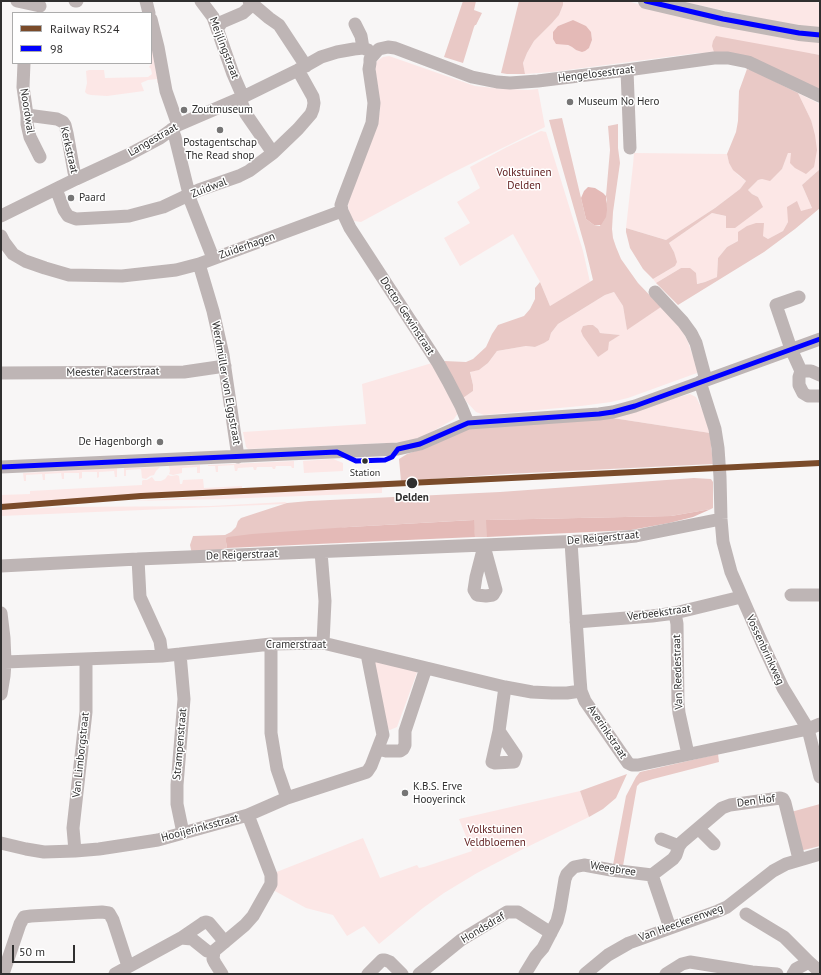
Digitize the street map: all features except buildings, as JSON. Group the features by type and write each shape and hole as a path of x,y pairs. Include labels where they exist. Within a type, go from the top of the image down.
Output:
{"main road":[{"path":"646,1 723,19 800,33 820,35"}],"street":[{"path":"17,1 40,7"},
{"path":"146,1 149,12"},
{"name":"Meijlingstraat","path":"201,1 213,17 242,98 246,114 273,152"},
{"path":"217,29 222,22 242,12 251,3 279,25 302,68"},
{"path":"342,211 341,205 344,193 372,123 374,103 369,69 370,59 355,24"},
{"path":"153,37 175,127 174,137 189,195 213,258"},
{"name":"Hengelosestraat","path":"368,52 388,47 395,48 472,78 504,83 538,81 714,58 732,59 748,62 820,96"},
{"name":"Langestraat","path":"1,216 160,138 175,127 242,98 321,57 354,48 368,52"},
{"name":"Noordwal","path":"24,64 23,87 27,124 30,137 40,157"},
{"name":"Zuidwal","path":"56,189 64,210 68,216 76,219 129,216 164,207 200,190 239,176 249,171 273,152 298,129 311,114 314,103 313,97 302,68"},
{"path":"627,70 630,148"},
{"name":"Kerkstraat","path":"27,115 57,119 63,122 67,133 76,179"},
{"name":"Zuiderhagen","path":"1,236 13,254 25,261 45,268 69,275 122,276 176,270 199,264 342,211"},
{"name":"Doctor Gewinstraat","path":"342,211 350,228 445,375 468,423"},
{"name":"Werdmüller von Elggstraat","path":"199,264 213,311 225,366 238,457"},
{"name":"Vossenbrinkweg","path":"655,292 683,322 696,343 718,448 720,519 726,557 741,597 783,688 808,729 820,777"},
{"path":"798,297 776,305 791,349 801,371 799,377 803,393 808,396 820,396"},
{"path":"1,467 398,449 420,444 468,423 612,412 635,406 820,339"},
{"name":"Meester Racerstraat","path":"1,373 184,372 225,366"},
{"path":"801,371 811,371 820,375"},
{"name":"De Reigerstraat","path":"1,566 138,559 571,542 636,536 720,519"},
{"name":"Averinkstraat","path":"571,542 580,685 585,701 628,763 638,765 808,729 820,724"},
{"path":"321,552 325,601 323,643"},
{"path":"138,559 140,597 160,641 162,656"},
{"path":"791,595 820,594"},
{"name":"Verbeekstraat","path":"576,622 675,613 741,597"},
{"path":"1,613 5,644 4,676 1,694"},
{"name":"Van Reedestraat","path":"675,613 677,624 678,703 688,754"},
{"name":"Cramerstraat","path":"5,662 162,656 271,644 323,643 505,687 532,692 567,693 582,691"},
{"path":"271,644 271,734 277,769 287,798"},
{"name":"Strampenstraat","path":"180,654 184,699 177,785 177,804 183,833"},
{"name":"Hooijerinksstraat","path":"1,843 44,852 99,849 158,840 248,815 287,798 367,772 371,766 383,735 367,654"},
{"name":"Van Limborgstraat","path":"75,851 73,828 86,712 86,659"},
{"path":"378,749 386,751 400,751 403,749 405,730 426,668"},
{"path":"499,731 505,687"},
{"name":"Den Hof","path":"652,875 673,859 676,855 678,846 682,842 722,808 730,805 780,798 783,799 785,803 799,860"},
{"path":"181,938 192,939 207,951 214,951 245,925 253,916 271,884 271,875 248,815"},
{"path":"699,829 714,844"},
{"path":"661,840 678,846"},
{"name":"Van Heeckerenweg","path":"585,974 629,942 727,907 773,871 786,864 820,854"},
{"name":"Weegbree","path":"525,974 536,956 543,948 557,921 565,879 567,874 574,867 584,864 611,870 652,875"},
{"path":"652,875 670,928"},
{"path":"3,974 20,924 24,917 31,916 102,912 108,913 113,920 128,966"},
{"name":"Hondsdraf","path":"419,974 461,940 507,912 518,912 551,933"},
{"path":"746,914 784,937 820,972"},
{"path":"116,974 181,938 206,922 209,923 225,942"},
{"path":"214,951 213,959 222,974"},
{"path":"368,974 382,960 390,962 402,974"},
{"path":"666,974 682,964 690,962 752,972 778,974"},
{"path":"793,974 796,969 809,962"}],"green space":[{"path":"563,1 627,1 649,7 820,41 820,55 808,53 698,53 552,72 525,74 523,63 527,53 534,41 559,15","holes":["573,20 591,32 592,40 589,48 576,50 567,45 558,26"]},
{"path":"679,1 810,1 820,3 820,28 777,22"},
{"path":"152,48 160,82 157,83 157,79 148,80 141,83 144,91 107,96 91,95 85,92 87,83 86,71 104,70 105,78 148,77 152,74 149,67 152,64"},
{"path":"389,56 475,86 528,90 538,89 545,127 450,174 361,222 354,221 351,218 348,207 349,196 378,120 380,109 375,68 377,61 383,57"},
{"path":"798,93 820,104 820,169 802,185 812,208 801,212 788,222 783,231 768,239 763,236 763,223 727,247 718,258 717,277 696,284 681,268 656,283 653,279 675,266 674,252 669,243 712,213 726,216 762,207 758,197 748,190 758,180 770,180 782,169 788,153 791,153 811,120"},
{"name":"Volkstuinen Delden","path":"541,131 546,132 583,251 590,282 550,306 540,282 513,234 460,266 444,238 470,223 457,202 480,188 470,167"},
{"path":"634,153 727,154 729,163 738,175 746,181 740,189 715,208 666,240 626,228"},
{"path":"614,292 623,306 627,329 661,307 674,319 684,334 697,368 697,373 628,398 581,406 484,415 476,412 463,398 473,391 470,371 479,370 488,363 497,351 526,346 535,347 549,340 551,333 558,324 605,295","holes":["593,325 600,333 619,335 609,342 598,357 590,345 583,326"]},
{"path":"432,363 458,413 454,419 418,440 411,442 248,449 246,447 243,432 366,424 362,384"},
{"path":"690,394 696,397 703,411 710,433 606,417 637,409"},
{"path":"333,459 343,463 343,471 304,473 303,461"},
{"path":"294,461 294,468 291,466 276,466 275,469 272,467 257,467 256,470 254,470 253,467 238,468 237,471 235,471 234,465 218,466 218,472 216,472 215,466 208,466 208,465"},
{"path":"200,465 200,473 197,473 197,467 182,468 182,473 173,475 169,474 169,466"},
{"path":"160,467 154,475 146,479 142,478 141,469 126,470 126,476 124,476 124,468"},
{"path":"117,468 117,477 115,477 114,471 99,472 99,477 97,478 97,472 82,472 82,478 79,479 79,473 64,473 64,479 62,479 61,473 45,474 45,480 43,480 42,474 26,475 26,481 24,481 23,473"},
{"path":"168,475 179,476 180,484 182,484 183,480 203,479 204,488 242,486 242,489 152,493 1,505 1,495 30,494 30,491 142,485 143,480 147,480 152,477 155,481 161,481"},
{"path":"382,486 382,493 133,501"},
{"path":"287,503 1,516 1,510 65,507 211,506"},
{"path":"373,657 418,670 397,727 390,730 384,728"},
{"name":"Volkstuinen Veldbloemen","path":"580,791 589,817 477,873 423,908 379,944 364,926 347,936 333,915 306,908 273,890 274,873 363,838 380,878 417,865 419,868 424,867 472,851 459,819"}],"shaded area":[{"path":"463,1 476,1 474,10 482,13 474,27 463,63 444,57"},
{"path":"519,1 563,1 563,5 559,15 534,41 527,53 523,63 525,74 501,73"},
{"path":"573,20 586,26 591,32 592,40 589,48 582,52 568,45 556,44 553,39 553,32 558,26"},
{"path":"716,36 820,55 820,90 714,52 712,46"},
{"path":"747,69 798,93 811,120 815,135 817,150 814,167 806,174 795,168 790,163 791,153 788,153 782,169 770,181 762,179 758,180 748,190 758,197 763,207 735,228 726,228 726,216 712,213 669,243 677,262 675,266 653,279 643,269 630,248 626,228 666,240 715,208 740,189 746,181 733,170 729,163 727,154 736,132 739,91"},
{"path":"562,118 586,219 594,225 600,226 607,200 606,196 610,150 608,126 618,124 618,148 620,163 613,212 613,238 621,259 638,283 661,307 627,330 623,306 614,292 605,295 558,324 551,333 549,340 544,343 535,347 526,346 497,351 488,363 479,370 470,372 473,391 463,398 444,361 466,362 473,359 486,347 498,325 524,316 530,309 535,299 535,288 540,282 550,306 593,280 549,120"},
{"path":"820,169 820,208 764,252 678,305 656,283 681,268 690,268 696,273 697,284 717,277 718,258 727,247 738,241 738,232 747,226 756,223 764,223 763,236 768,239 783,231 788,222 787,207 797,201 801,211 812,208 802,185"},
{"path":"588,187 595,188 606,196 606,217 601,225 594,225 586,219 581,198 584,191"},
{"path":"593,325 600,333 620,335 609,342 608,350 598,357 581,331 583,326"},
{"path":"606,417 710,433 713,464 506,474 401,481 399,459 407,454 433,445 464,429"},
{"path":"694,478 711,479 713,482 713,508 671,516 487,520 487,537 475,537 473,520 349,527 226,542 227,548 203,554 192,554 190,545 193,536 225,535 236,527 241,518 287,503 500,492"},
{"path":"711,509 693,517 631,530 487,537 486,520 671,516"},
{"path":"474,520 475,537 227,548 226,542 226,538 228,537 252,534"},
{"path":"718,754 719,762 653,779 640,783 637,786 623,866 613,865 626,796 640,772"},
{"path":"627,774 616,798 603,809 589,817 580,791"},
{"path":"820,804 820,846 800,851 791,812"}],"rail line":[{"name":"RS24","path":"1,507 141,496 820,463"}],"transit line":[{"name":"98","path":"646,1 723,19 799,33 820,35"},
{"name":"98","path":"1,467 337,452 356,461 385,460 392,457 398,449 420,444 468,423 599,414 635,406 820,339"}],"place":[{"name":"Museum No Hero","path":"570,102"},
{"name":"Zoutmuseum","path":"184,110"},
{"name":"Postagentschap The Read shop","path":"220,130"},
{"name":"Paard","path":"71,198"},
{"name":"De Hagenborgh","path":"160,442"},
{"name":"Station","path":"365,461"},
{"name":"Delden","path":"412,483"},
{"name":"K.B.S. Erve Hooyerinck","path":"405,793"}]}
